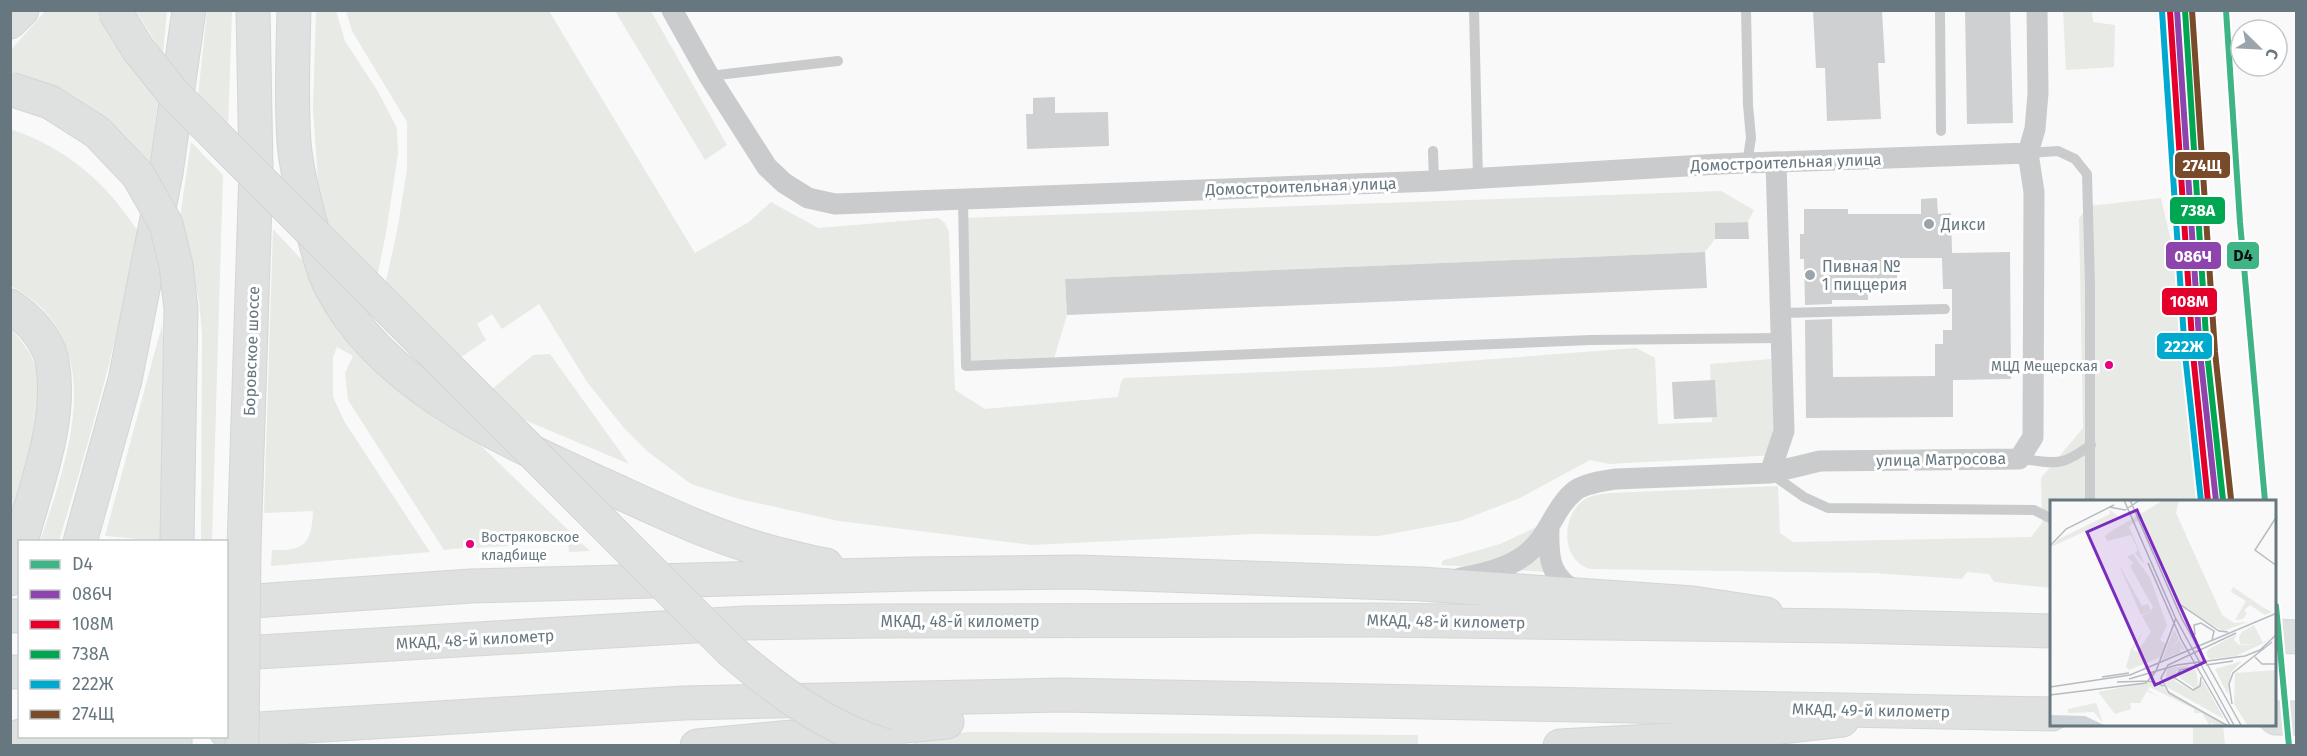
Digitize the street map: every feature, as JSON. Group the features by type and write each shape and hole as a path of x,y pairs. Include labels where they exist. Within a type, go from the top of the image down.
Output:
{"main road":[{"path":"10,22 22,10"},
{"path":"114,10 138,49 173,93 730,650 790,698 836,725 887,746"},
{"path":"82,536 126,380 166,173 189,10"},
{"name":"Боровское шоссе","path":"242,746 244,547 254,247 256,83 253,10"},
{"path":"256,83 266,10"},
{"path":"294,10 294,144 301,188 312,231 330,285 348,315 368,340 394,365 440,401 490,430 541,457 708,532 763,551 822,564 914,574"},
{"path":"10,89 50,102 97,132 138,175 166,224 176,265 181,309 177,540"},
{"path":"10,306 22,314 38,332 51,358 54,394 51,428 22,540"},
{"path":"10,579 18,553"},
{"path":"228,603 441,587 914,574 1078,572 1421,585 1693,603 1845,626 2050,632"},
{"name":"МКАД, 48-й километр","path":"228,654 745,623 1239,619 1845,626"},
{"path":"2277,636 2296,637"},
{"path":"894,746 947,722 1010,703 1061,695"},
{"path":"228,731 684,703 1061,695"},
{"name":"МКАД, 49-й километр","path":"1061,695 2050,714"},
{"path":"1560,746 1682,739 1907,711"},
{"path":"2277,718 2296,718"},
{"path":"697,746 947,722"},
{"path":"47,746 135,738"}],"street":[{"name":"Домостроительная улица","path":"672,10 709,76 767,167 784,183 808,198 835,204 1434,181 1747,163 2028,153"},
{"name":"улица Матросова","path":"1421,585 1465,578 1514,562 1532,550 1549,529 1563,504 1576,490 1597,482 1616,479 1770,473 1820,461 2019,459 2033,437 2034,192 2028,153 2035,129 2038,93 2037,10"},
{"path":"1770,473 1784,431 1776,162"},
{"path":"1549,529 1549,559 1556,574 1567,587 1586,596"}],"lane":[{"path":"1474,10 1478,178"},
{"path":"1746,10 1751,138 1747,163"},
{"path":"1940,10 1941,131"},
{"path":"709,76 838,61"},
{"path":"1433,151 1434,181"},
{"path":"2028,153 2058,151 2075,159 2087,174 2090,500"},
{"path":"963,199 966,366 1591,340 1782,338"},
{"path":"1782,313 1945,309"},
{"path":"2019,459 2049,464 2070,460 2091,445"},
{"path":"1770,473 1804,497 1828,508 2034,510 2050,518"}],"shaded area":[{"path":"45,11 98,11 130,65 158,102 148,180 11,89 11,50"},
{"path":"135,11 167,11 163,54 139,16"},
{"path":"207,11 232,11 228,128 198,96"},
{"path":"316,11 336,11 345,41 377,90 397,128 398,154 376,282 321,226 313,108"},
{"path":"346,11 549,11 695,253 749,222 771,202 818,228 938,218 945,223 949,232 955,390 985,409 1118,397 1124,378 1388,367 1636,348 1655,358 1658,424 1712,422 1710,364 1771,359 1776,455 1609,464 1590,460 1520,498 1460,521 1379,536 1255,534 1032,545 839,521 739,499 691,484 647,451 624,428 587,382 539,304 502,329 492,314 477,324 486,340 454,362 384,290 407,169 407,122 352,31"},
{"path":"615,11 651,11 727,145 705,160"},
{"path":"2063,11 2092,11 2093,22 2115,25 2114,67 2066,70"},
{"path":"10,129 50,146 84,169 113,198 139,233 103,388 59,540 40,540 70,438 74,402 72,368 62,337 42,309 11,286"},
{"path":"191,142 223,175 212,540 201,540 202,333 199,301 189,254 178,231"},
{"path":"1721,191 1754,210 1748,222 1715,223 1715,239 1705,252 1065,279 1067,315 1053,362 966,366 964,218"},
{"path":"2161,198 2181,284 2202,500 2050,500 2050,588 1994,582 1989,574 1967,572 1962,579 1873,573 1591,569 1581,564 1573,556 1567,536 1568,525 1578,505 1587,498 1610,493 1778,486 1780,533 1793,542 2031,537 2042,523 2041,478 2083,428 2079,218 2089,206"},
{"path":"273,229 303,261 324,300 445,411 590,551 569,552 568,542 476,548 475,539 463,540 463,548 444,550 348,400 345,373 353,356 337,347 333,357 333,397 344,421 430,552 271,566 272,550 299,547 308,538 313,511 264,513"},
{"path":"162,325 164,346 161,540 105,536"},
{"path":"11,328 30,353 36,368 41,404 11,535"},
{"path":"550,354 629,464 503,411 486,394 533,355"},
{"path":"1543,524 1546,572 1442,565 1442,561 1500,544"},
{"path":"2193,726 2223,726 2225,745 2193,745"},
{"path":"968,732 1418,735 1418,745 910,746 918,740"}],"building":[{"path":"1813,10 1882,10 1885,63 1878,63 1881,119 1827,121 1825,68 1816,68"},
{"path":"1965,10 2010,10 2013,123 1967,124"},
{"path":"1055,97 1055,113 1108,112 1109,146 1027,149 1026,114 1033,114 1033,98"},
{"path":"1937,198 1938,214 1951,213 1952,253 2010,252 2011,379 1953,380 1953,417 1806,418 1805,320 1832,319 1833,377 1935,376 1935,344 1943,344 1943,330 1952,330 1952,289 1943,289 1942,258 1897,258 1897,283 1868,283 1868,300 1832,300 1832,304 1805,305 1804,259 1800,259 1800,234 1804,234 1804,209 1848,209 1848,214 1921,214 1921,199"},
{"path":"1748,222 1749,239 1715,239 1715,223"},
{"path":"1705,252 1707,288 1067,315 1065,279"},
{"path":"1715,380 1717,417 1674,419 1672,382"}],"transit line":[{"name":"086Ч","path":"2177,10 2200,353 2216,500"},
{"name":"738А","path":"2185,10 2207,352 2223,500"},
{"name":"274Щ","path":"2192,10 2215,352 2231,499"},
{"name":"D4","path":"2226,10 2240,222 2265,500"},
{"name":"222Ж","path":"2162,11 2185,354 2201,500"},
{"name":"108М","path":"2170,11 2193,354 2208,500"},
{"name":"D4","path":"2277,617 2289,746"}],"place":[{"name":"Дикси","path":"1929,224"},
{"name":"Пивная № 1 пиццерия","path":"1810,275"},
{"name":"МЦД Мещерская","path":"2109,365"},
{"name":"Востряковское кладбище","path":"470,544"}]}
